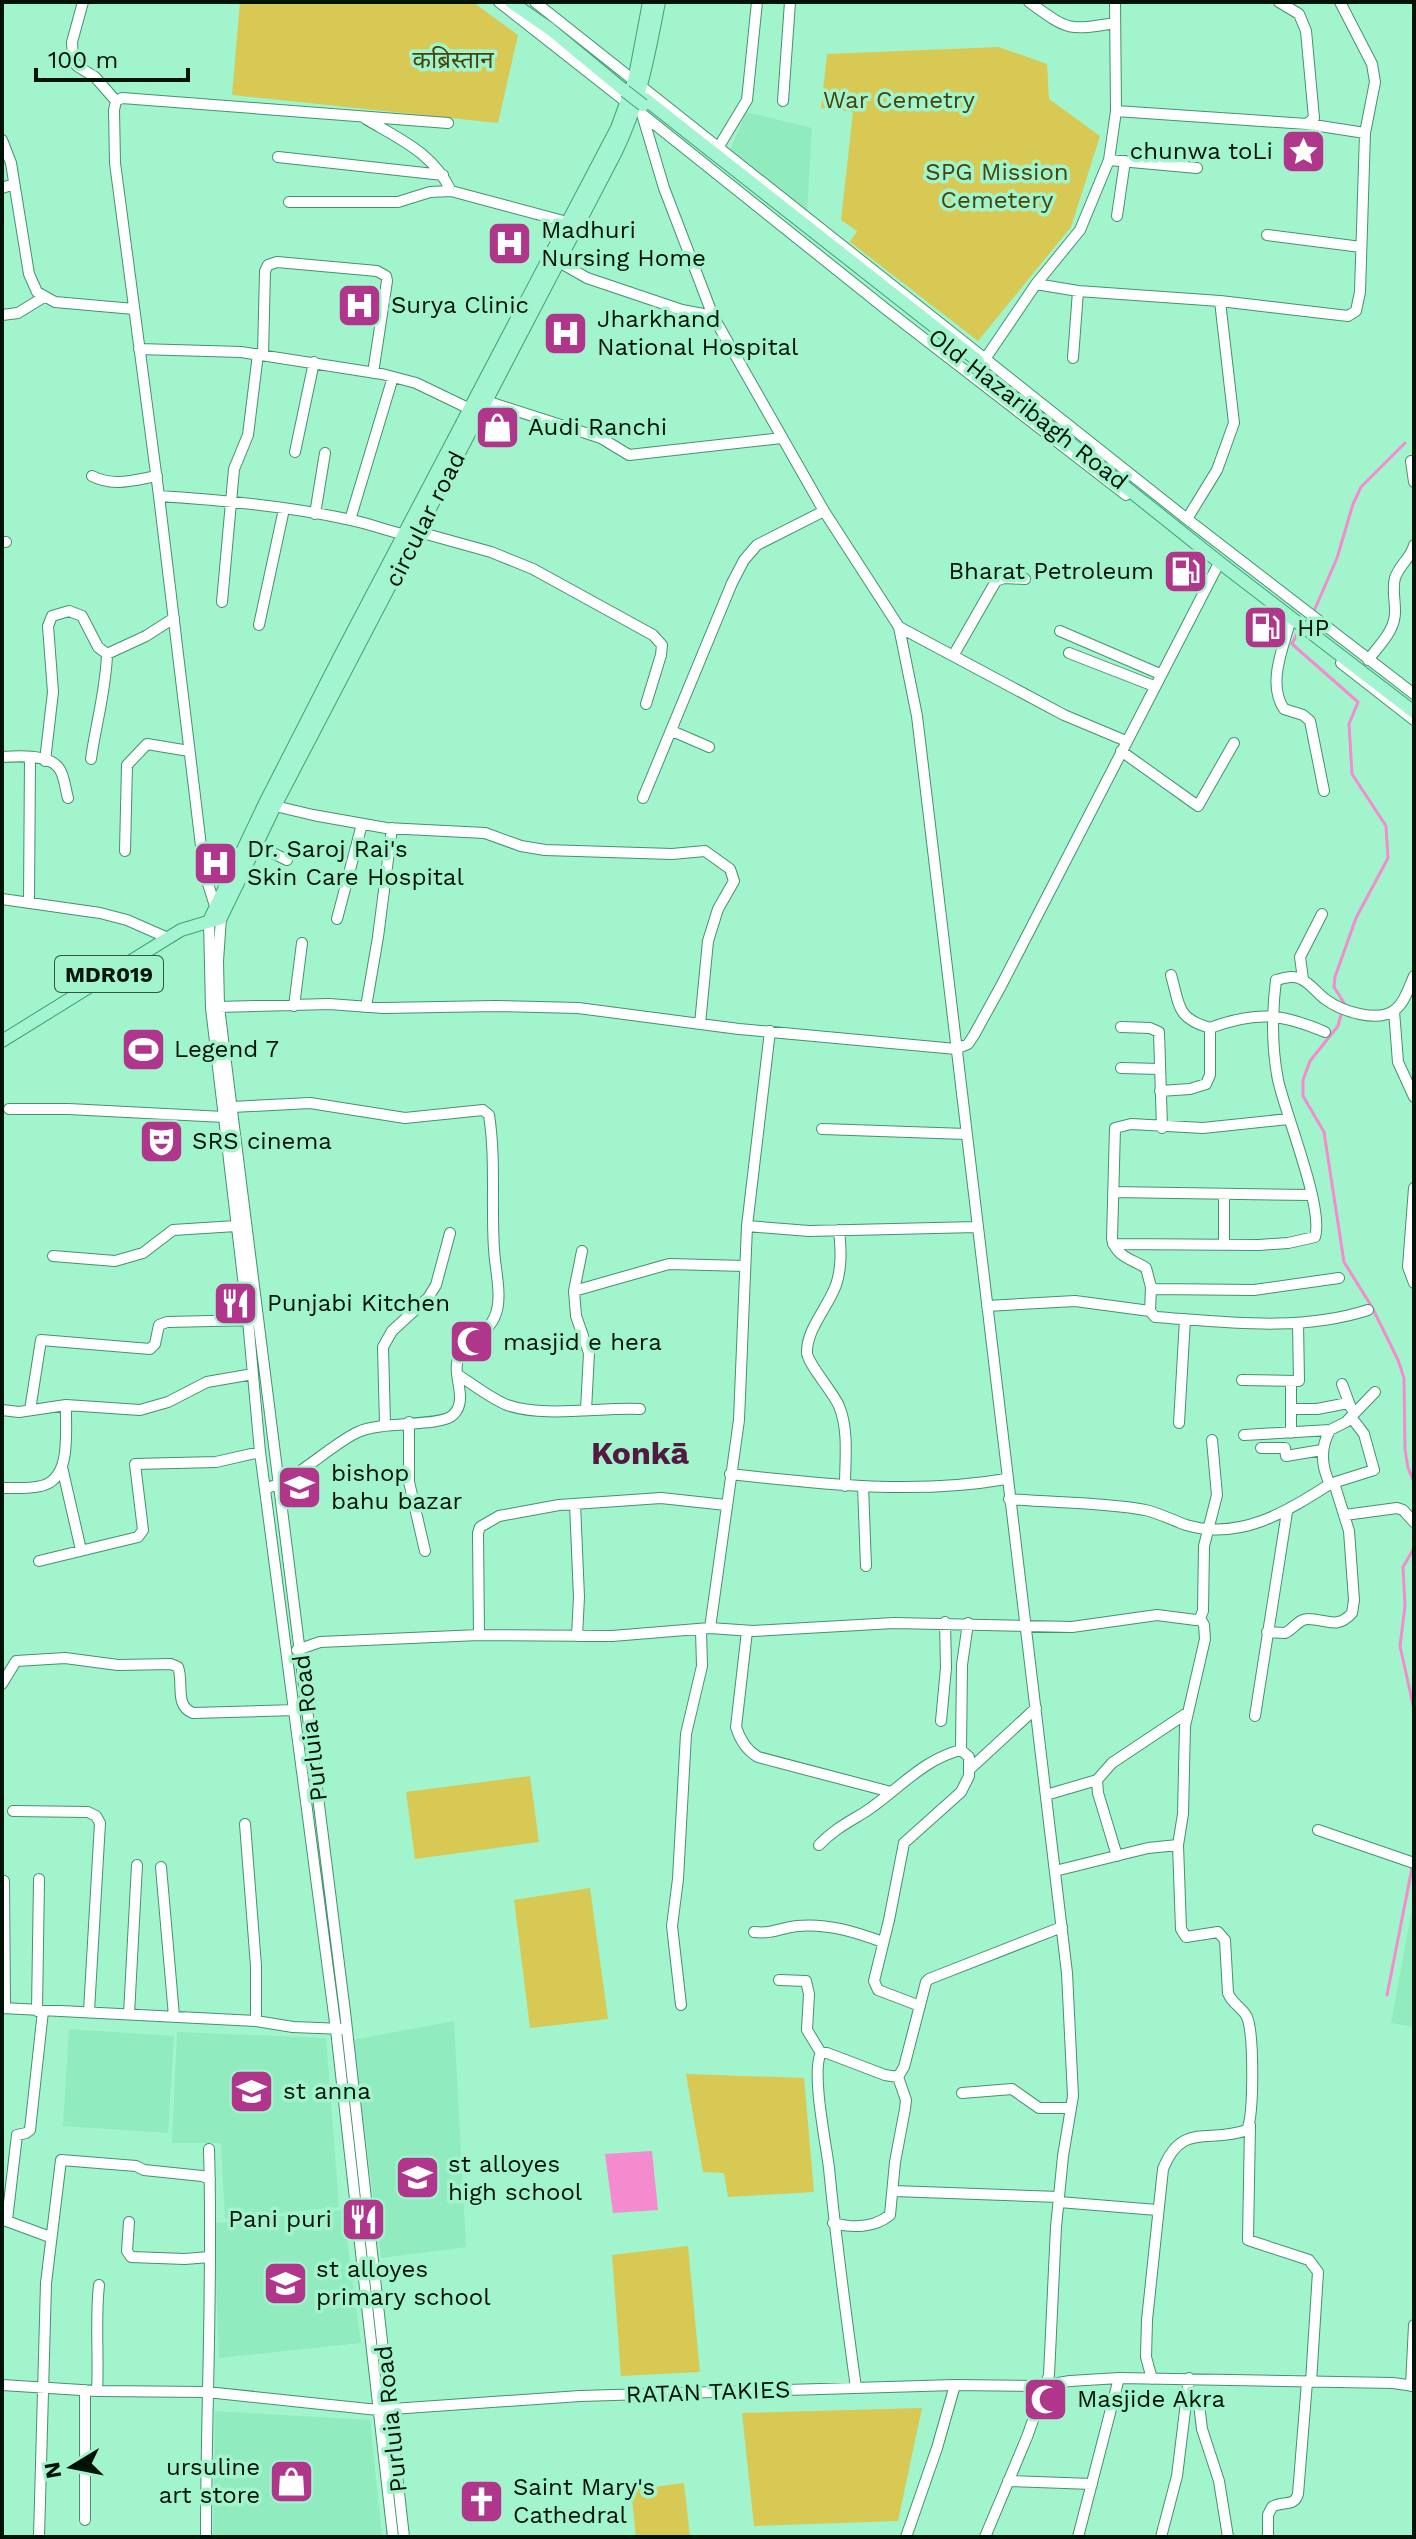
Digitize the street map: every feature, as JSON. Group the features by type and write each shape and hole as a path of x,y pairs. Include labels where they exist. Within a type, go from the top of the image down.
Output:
{"main road":[{"path":"511,2 636,97"},
{"path":"524,2 636,97"},
{"path":"636,97 649,2"},
{"path":"636,97 659,2"},
{"name":"Old Hazaribagh Road","path":"636,97 699,141 980,368"},
{"name":"Old Hazaribagh Road","path":"636,97 1414,712"},
{"name":"circular road","path":"215,920 413,535 470,409 636,97"},
{"name":"circular road","path":"215,920 215,906 272,789 486,401 559,262 636,97"},
{"name":"Old Hazaribagh Road","path":"1304,623 1414,702"},
{"name":"MDR019","path":"2,1041 168,938 215,920"}],"street":[{"path":"83,2 72,42 73,60 95,77 116,101"},
{"path":"499,2 636,97 718,148 1217,567 1368,660 1414,694"},
{"path":"535,2 636,97 664,188 713,316 824,511 899,627 917,716 1062,1927 1073,2096 1059,2200 1049,2375 985,2537"},
{"path":"718,148 747,100 757,2"},
{"path":"783,101 790,2"},
{"path":"1029,2 1063,26 1081,29 1115,23"},
{"path":"980,368 1036,284 1080,230 1109,160 1116,111 1115,2"},
{"path":"1279,2 1299,14 1306,31 1314,118 1307,124"},
{"path":"1036,284 1078,291 1220,301 1348,316 1356,311 1359,303 1365,133 1375,82 1374,73 1340,2"},
{"path":"116,101 122,98 448,123"},
{"path":"116,101 115,163 157,476 204,871 215,906"},
{"path":"1116,111 1307,124 1365,133"},
{"path":"363,117 428,158 443,175 451,191"},
{"path":"2,140 11,163 29,274 37,292 71,304 134,309"},
{"path":"278,157 443,175"},
{"path":"1109,160 1197,168"},
{"path":"1117,216 1125,161"},
{"path":"2,188 14,184"},
{"path":"289,202 398,202 430,192 451,191 567,222"},
{"path":"1267,235 1361,247"},
{"path":"222,602 230,501 236,460 248,435 260,355 265,271 268,265 277,262 383,273 387,281 373,373"},
{"path":"559,262 587,278 682,310 713,316"},
{"path":"1073,358 1078,291"},
{"path":"2,315 18,313 44,297"},
{"path":"1187,519 1217,470 1234,423 1220,301"},
{"path":"139,349 260,355 314,362 416,383 470,409"},
{"path":"295,452 314,362"},
{"path":"980,368 1187,519 1414,720"},
{"path":"350,520 393,377"},
{"path":"486,401 601,438 629,455 782,438"},
{"path":"315,514 325,453"},
{"path":"1411,461 1414,482"},
{"path":"92,476 112,483 157,476"},
{"path":"159,496 230,501 350,520 504,556 653,635 662,645 661,655 646,704"},
{"path":"259,625 284,509"},
{"path":"643,798 744,560 757,545 824,511"},
{"path":"1368,660 1392,628 1395,617 1393,585 1396,574 1411,556 1414,545"},
{"path":"215,1007 329,1004 366,1007 578,1008 700,1024 956,1049 968,1044 1217,567"},
{"path":"953,656 996,581 1004,578 1025,579"},
{"path":"45,761 53,692 49,620 63,611 76,613 87,623 98,647 107,654"},
{"path":"107,654 146,636 174,618"},
{"path":"1304,623 1277,671 1277,692 1284,709 1303,715 1310,721 1324,791"},
{"path":"899,627 1123,746 1198,806 1234,743"},
{"path":"1060,631 1160,674"},
{"path":"1069,653 1154,686"},
{"path":"91,759 106,692 107,654"},
{"path":"672,731 709,747"},
{"path":"125,851 126,772 130,759 147,744 156,743 189,751"},
{"path":"2,757 30,758 57,766 68,798"},
{"path":"29,901 30,758"},
{"path":"275,806 392,828 485,833 521,846 545,850 672,854 705,851 714,855 730,869 734,881 718,909 708,941 700,1024"},
{"path":"337,919 362,824"},
{"path":"366,1007 392,828"},
{"path":"256,845 287,860"},
{"path":"2,899 100,913 127,920 168,938"},
{"path":"1303,979 1300,957 1322,914"},
{"name":"Purluia Road","path":"215,920 215,1007 224,1117 260,1452 296,1710 305,1802 342,2029 393,2537"},
{"path":"294,1006 302,943"},
{"path":"1171,975 1182,1012 1189,1021 1210,1028 1245,1016 1274,1016 1302,1022 1325,1032"},
{"path":"1113,1244 1224,1245 1311,1240 1317,1232 1311,1195 1277,1077 1276,980 1292,977 1303,979 1340,1008 1376,1015 1389,1014 1399,1007 1414,976"},
{"name":"Purluia Road","path":"215,1007 232,1107 260,1321 404,2537"},
{"path":"1394,1011 1398,1062 1414,1097"},
{"path":"1121,1027 1150,1028 1159,1032 1162,1128"},
{"path":"1160,1091 1190,1089 1206,1084 1210,1075 1210,1028"},
{"path":"681,2005 672,1926 678,1879 686,1734 702,1666 705,1629 738,1429 743,1373 747,1226 770,1031"},
{"path":"1121,1068 1160,1069"},
{"path":"232,1107 310,1103 405,1118 480,1110 486,1112 490,1119 498,1305 490,1325 457,1360 460,1402 455,1414 444,1420 385,1424 359,1431 280,1485 265,1488"},
{"path":"9,1109 224,1117"},
{"path":"1288,1119 1214,1127 1162,1128 1131,1124 1115,1128 1113,1244 1118,1254 1146,1268 1151,1287 1150,1311 1155,1317 1298,1323 1345,1317 1368,1310"},
{"path":"822,1129 966,1134"},
{"path":"1414,1188 1408,1267 1414,1283"},
{"path":"1113,1192 1311,1195"},
{"path":"1224,1194 1224,1245"},
{"path":"53,1256 115,1261 143,1253 173,1230 236,1226"},
{"path":"747,1226 839,1230 977,1227"},
{"path":"839,1230 841,1264 807,1353 842,1413 845,1486"},
{"path":"385,1424 383,1347 392,1331 428,1298 436,1285 450,1233"},
{"path":"582,1251 574,1291 576,1316 589,1353 586,1410"},
{"path":"574,1291 669,1264 745,1266"},
{"path":"1151,1287 1254,1290 1339,1278"},
{"path":"987,1306 1075,1301 1150,1311"},
{"path":"1179,1423 1185,1319"},
{"path":"30,1410 41,1340 150,1349 155,1344 159,1325 167,1322 260,1321"},
{"path":"1242,1380 1299,1381 1298,1323"},
{"path":"2,1410 19,1412 66,1405 140,1410 168,1402 207,1382 253,1374"},
{"path":"458,1375 498,1401 516,1407 640,1409"},
{"path":"1291,1382 1291,1433"},
{"path":"1009,1499 1145,1510 1186,1525 1208,1529 1265,1522 1336,1482 1374,1470 1364,1434 1353,1416 1342,1384"},
{"path":"1244,1435 1330,1430 1353,1416 1375,1392"},
{"path":"1291,1409 1317,1409 1348,1403"},
{"path":"66,1405 62,1467 81,1550"},
{"path":"409,1422 409,1482 425,1551"},
{"path":"1267,1632 1285,1633 1301,1620 1308,1619 1338,1623 1352,1613 1354,1600 1345,1515 1322,1450 1330,1430"},
{"path":"1212,1440 1218,1485 1204,1546 1204,1603 1200,1618 1205,1639 1187,1713 1183,1814 1178,1845 1183,1935 1191,1938 1222,1934 1226,1948 1228,1993 1231,2001 1247,2018 1251,2033 1248,2240 1309,2260 1318,2272 1298,2494 1293,2502 1275,2505 1269,2510 1268,2537"},
{"path":"1261,1448 1285,1448 1286,1456 1322,1450"},
{"path":"39,1561 138,1537 143,1530 135,1464 216,1462 260,1452"},
{"path":"2,1488 46,1485 62,1467"},
{"path":"730,1474 845,1486 953,1484 1006,1479"},
{"path":"863,1486 866,1566"},
{"path":"479,1635 477,1540 480,1527 499,1516 575,1504 661,1498 726,1505"},
{"path":"575,1504 579,1597 577,1636"},
{"path":"1345,1515 1397,1508 1414,1522"},
{"path":"1255,1716 1287,1512"},
{"path":"287,1652 320,1642 479,1635 577,1636 945,1622 1026,1627 1100,1624 1157,1615 1188,1620 1200,1618"},
{"path":"941,1721 946,1668 945,1622"},
{"path":"968,1623 962,1665 961,1750 969,1757 971,1768"},
{"path":"747,1631 736,1727 746,1747 758,1757 891,1792"},
{"path":"2,1684 16,1661 65,1658 118,1665 171,1664 178,1667 181,1673 181,1703 193,1713 296,1710"},
{"path":"920,2006 887,1995 874,1986 904,1843 961,1792 971,1768 1036,1708"},
{"path":"1046,1795 1097,1780 1112,1763 1187,1713"},
{"path":"819,1845 840,1825 865,1812 930,1762 961,1750"},
{"path":"1097,1780 1117,1856"},
{"path":"13,1811 88,1812 96,1816 100,1823 89,2011"},
{"path":"245,1824 256,1966 256,2021"},
{"path":"1318,1830 1414,1863"},
{"path":"1055,1871 1178,1845"},
{"path":"129,2014 137,1865"},
{"path":"161,1867 174,2016"},
{"path":"39,1879 40,2011 30,2130 17,2135 4,2220 50,2237"},
{"path":"4,1881 4,2008 256,2021 293,2027 342,2029"},
{"path":"754,1932 776,1933 795,1926 833,1927 883,1942"},
{"path":"898,2077 904,2067 929,1979 1062,1927"},
{"path":"779,1980 802,1980 808,1986 807,2030 821,2053 817,2066 819,2093 856,2388"},
{"path":"821,2053 834,2054 885,2075 898,2077"},
{"path":"833,2223 859,2227 890,2215 906,2100 898,2077"},
{"path":"962,2093 1012,2089 1039,2108 1071,2108"},
{"path":"1152,2379 1146,2348 1163,2169 1174,2147 1187,2138 1240,2133 1247,2130 1250,2122"},
{"path":"206,2537 211,2313 209,2149"},
{"path":"39,2537 46,2283 61,2160 136,2166 144,2170 210,2179"},
{"path":"894,2191 1059,2200 1157,2210"},
{"path":"129,2222 127,2251 131,2257 209,2257"},
{"path":"85,2520 91,2391 99,2358 96,2335 99,2285"},
{"path":"1412,2386 1414,2325"},
{"path":"1079,2537 1119,2378"},
{"name":"RATAN TAKIES","path":"2,2385 91,2391 207,2392 378,2410 580,2396 1045,2385 1119,2378 1412,2386"},
{"path":"1161,2537 1176,2486 1189,2378"},
{"path":"906,2537 955,2385"},
{"path":"1188,2397 1199,2404 1202,2429 1219,2481 1228,2537"},
{"path":"1008,2481 1092,2484"}],"shaded area":[{"path":"746,112 812,128 807,211 730,150"},
{"path":"1414,1898 1414,2027 1391,2023"},
{"name":"st alloyes high school","path":"454,2021 466,2247 381,2258 353,2040"},
{"path":"69,2029 174,2036 168,2133 63,2126"},
{"name":"st anna","path":"177,2032 326,2038 339,2207 225,2219 221,2143 172,2143"},
{"path":"652,2151 658,2210 613,2213 605,2154"},
{"name":"st alloyes primary school","path":"343,2210 361,2343 219,2358 214,2223"},
{"path":"215,2411 370,2420 382,2537 213,2537"}],"green space":[{"name":"कब्रिस्तान","path":"240,2 473,2 518,35 498,123 232,95"},
{"name":"SPG Mission Cemetery","path":"999,47 1047,64 1049,99 1100,136 1071,227 978,341 850,242 857,231 841,220 853,112 821,108 827,54"},
{"path":"530,1776 539,1842 415,1859 406,1792"},
{"path":"590,1888 608,2019 530,2028 514,1900"},
{"path":"686,2074 804,2078 814,2192 728,2197 724,2173 703,2172"},
{"path":"688,2246 700,2372 621,2376 612,2255"},
{"path":"922,2408 898,2521 754,2526 742,2413"},
{"path":"684,2483 690,2537 636,2537 631,2490"}],"waterway":[{"path":"1314,611 1337,558 1361,487 1405,443"},
{"path":"1299,630 1292,644 1358,702 1349,724 1352,774 1386,826 1388,858 1356,918 1335,977 1334,987 1344,1003"},
{"path":"1341,1015 1338,1026 1310,1061 1303,1080 1303,1096 1324,1132 1344,1262 1372,1307 1404,1378 1405,1449 1414,1482"},
{"path":"1414,1548 1403,1567 1405,1606 1400,1646 1414,1709"},
{"path":"1387,1995 1412,1868"}],"place":[{"name":"chunwa toLi","path":"1304,151"},
{"name":"Madhuri Nursing Home","path":"510,244"},
{"name":"Surya Clinic","path":"360,305"},
{"name":"Jharkhand National Hospital","path":"566,333"},
{"name":"Audi Ranchi","path":"497,427"},
{"name":"Bharat Petroleum","path":"1185,571"},
{"name":"HP","path":"1266,628"},
{"name":"Dr. Saroj Rai's Skin Care Hospital","path":"216,863"},
{"name":"Legend 7","path":"143,1049"},
{"name":"SRS cinema","path":"161,1141"},
{"name":"Punjabi Kitchen","path":"236,1303"},
{"name":"masjid e hera","path":"472,1342"},
{"name":"bishop bahu bazar","path":"300,1487"},
{"name":"st anna","path":"252,2091"},
{"name":"st alloyes high school","path":"417,2178"},
{"name":"Pani puri","path":"363,2219"},
{"name":"st alloyes primary school","path":"285,2283"},
{"name":"Masjide Akra","path":"1046,2399"},
{"name":"ursuline art store","path":"291,2481"},
{"name":"Saint Mary's Cathedral","path":"482,2501"}],"district":[{"name":"Konkā","path":"640,1453"}],"park label":[{"name":"War Cemetry","path":"899,100"}]}
